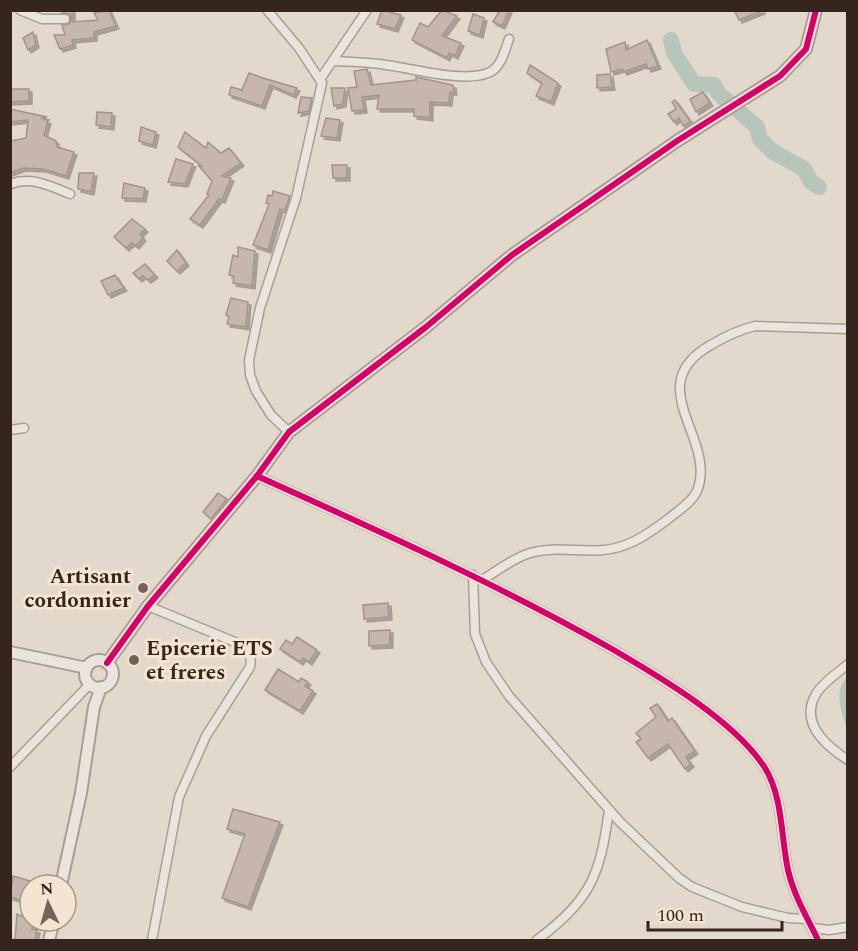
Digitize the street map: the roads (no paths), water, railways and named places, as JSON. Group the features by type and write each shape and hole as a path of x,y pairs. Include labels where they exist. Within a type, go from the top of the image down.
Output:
{"street":[{"path":"20,10 42,19 65,19"},
{"path":"267,10 321,78 321,93 296,198 260,308 249,360 250,375 262,403 289,432"},
{"path":"321,78 335,61 367,10"},
{"path":"107,663 148,606 257,476 289,432 426,327 512,255 676,141 780,76 806,49 816,10"},
{"path":"335,61 384,64 464,76 482,75 493,70 501,61 509,39"},
{"path":"10,184 27,180 37,181 70,194"},
{"path":"482,580 534,551 624,546 651,531 686,504 697,492 700,459 680,402 679,385 686,367 696,354 742,329 755,326 848,329"},
{"path":"10,430 24,428"},
{"path":"257,476 472,575 552,615 689,697 753,752 766,770 775,791 788,871 798,904 818,940"},
{"path":"472,575 475,634 486,662 510,696 609,810 679,878 692,886 742,907 788,918 807,919"},
{"path":"148,606 242,645 249,651 252,659 250,668 206,736 179,797 152,940"},
{"path":"10,652 87,668"},
{"path":"65,873 81,794 94,707 101,687 112,679 113,671 107,663 93,662 87,668 86,676 90,684 101,687"},
{"path":"848,664 816,693 811,707 812,720 818,737 830,749 848,760"},
{"path":"10,767 90,684"},
{"path":"537,940 561,922 587,893 602,853 609,810"},
{"path":"812,928 829,930 848,927"}],"waterway":[{"path":"671,40 674,53 694,84 714,85 719,94 757,127 760,139 772,151 804,169 811,182 819,187"}],"place":[{"name":"Artisant cordonnier","path":"143,588"},
{"name":"Epicerie ETS et freres","path":"134,660"}]}
